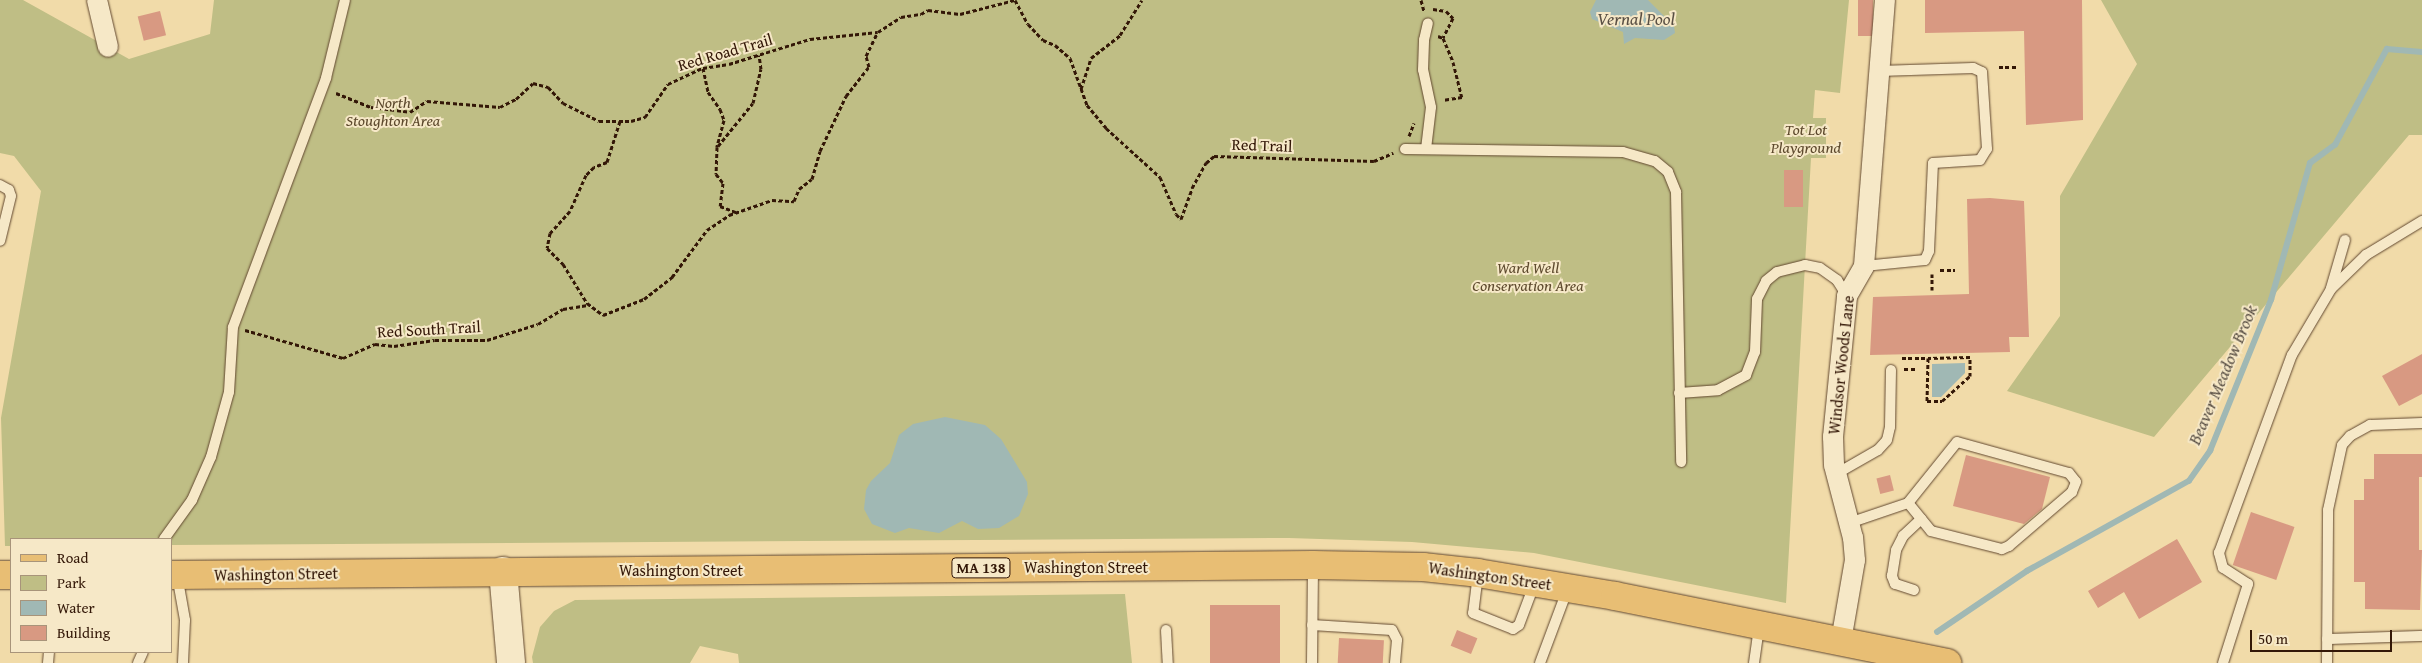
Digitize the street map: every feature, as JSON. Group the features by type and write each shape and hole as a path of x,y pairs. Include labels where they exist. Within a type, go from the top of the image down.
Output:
{"main road":[{"name":"Washington Street","path":"176,582 504,571 1312,565 1423,567 1478,573 1568,587 1772,627"},
{"name":"MA 138","path":"1772,627 1948,663"}],"street":[{"path":"97,0 108,47"},
{"name":"Windsor Woods Lane","path":"1841,641 1855,560 1849,523 1836,474 1833,438 1847,296 1864,266 1885,0"},
{"path":"504,571 512,663"}],"lane":[{"path":"165,538 192,500 211,457 229,392 233,326 326,78 345,0"},
{"path":"1426,149 1431,102 1423,70 1424,40 1428,23"},
{"path":"1864,266 1925,260 1929,251 1933,163 1980,160 1987,149 1982,72 1973,68 1880,71"},
{"path":"1403,147 1623,152 1655,161 1668,172 1676,192 1681,462"},
{"path":"0,185 9,190 11,196 0,241"},
{"path":"2331,289 2366,255 2422,221"},
{"path":"2223,663 2248,584 2223,568 2219,553 2292,355 2331,289 2345,240"},
{"path":"1679,393 1718,390 1746,375 1755,352 1757,298 1766,281 1777,272 1805,265 1820,268 1837,280 1847,296"},
{"path":"1836,474 1878,450 1887,440 1896,370"},
{"path":"2327,663 2328,510 2342,445 2350,436 2370,425 2422,423"},
{"path":"1849,523 1908,503 1957,442 2064,471 2073,475 2076,482 2072,492 2010,546 2002,549 1934,532 1921,520 1908,503"},
{"path":"1914,590 1895,584 1892,576 1896,550 1903,536 1921,520"},
{"path":"1312,565 1312,663"},
{"path":"1478,573 1473,612 1512,629 1520,625 1536,582"},
{"path":"172,601 176,582"},
{"path":"176,582 185,620 183,663"},
{"path":"1540,663 1568,587"},
{"path":"1312,625 1392,630 1397,640 1395,663"},
{"path":"1754,663 1772,627"},
{"path":"1166,630 1168,663"},
{"path":"2327,639 2422,636"}],"path":[{"name":"Red Road Trail","path":"328,90 371,107 410,112 427,101 500,107 517,98 534,83 548,88 563,103 599,122 620,121 644,117 668,84 702,68 759,55 810,39 877,32 900,17 922,14 928,10 960,14 1015,0"},
{"name":"Red Trail","path":"1015,0 1028,24 1043,40 1055,45 1070,58 1087,105 1106,128 1160,178 1176,214 1181,219 1185,216 1192,188 1206,163 1214,156 1374,161 1387,158 1403,147"},
{"path":"1081,89 1091,58 1120,35 1142,0"},
{"path":"1403,147 1420,112 1431,102 1462,96 1456,70 1442,38 1435,34 1428,23 1421,0"},
{"path":"1424,11 1440,9 1451,14 1452,24 1442,38"},
{"path":"620,121 607,162 587,174 570,211 550,233 547,248 563,264 588,305 605,315 644,299 672,277 685,256 709,228 737,212 772,200 785,202 796,199 800,187 812,179 820,152 846,96 869,67 866,56 877,32"},
{"path":"717,147 734,130 753,103 760,69 759,55"},
{"path":"1999,67 2017,67"},
{"path":"702,68 708,92 720,109 724,120 717,147 716,174 723,183 720,206 737,212"},
{"path":"1940,270 1955,270"},
{"path":"1932,274 1932,290"},
{"name":"Red South Trail","path":"240,328 343,358 375,344 394,346 435,340 488,340 538,324 564,309 588,305"},
{"path":"1902,358 1970,356 1970,376 1942,400 1927,401 1928,358"},
{"path":"1896,370 1916,369"}],"green space":[{"name":"Ward Well Conservation Area","path":"0,0 23,0 129,59 210,34 214,0 1849,0 1840,93 1815,90 1813,118 1826,118 1826,158 1811,158 1786,603 1534,553 1412,542 1289,538 172,545 172,538 10,538 10,546 5,546 1,418 41,191 14,156 0,153"},
{"path":"2101,0 2422,0 2422,135 2409,135 2154,437 2007,391 2060,316 2060,196 2137,64"},
{"path":"1125,594 1132,663 739,663 738,654 700,646 690,663 533,663 532,657 540,627 554,611 575,600"}],"water":[{"name":"Vernal Pool","path":"1596,0 1648,0 1674,26 1675,33 1664,40 1635,38 1624,44 1623,32 1592,19 1590,12"},
{"path":"1965,363 1965,373 1941,397 1932,397 1932,364"},
{"path":"945,417 985,425 1001,439 1027,482 1028,494 1019,516 999,528 978,529 962,521 939,533 909,528 895,533 872,524 864,509 866,490 871,481 890,463 899,435 913,424"}],"building":[{"path":"1858,0 1873,0 1873,36 1858,36"},
{"path":"1925,0 2082,0 2083,120 2026,125 2024,31 1925,33"},
{"path":"160,11 166,35 144,41 138,17"},
{"path":"1784,170 1803,170 1803,207 1784,207"},
{"path":"1990,198 2024,201 2029,337 2009,337 2010,352 1870,355 1873,297 1969,294 1967,199"},
{"path":"2422,354 2422,394 2399,406 2382,376"},
{"path":"2374,454 2422,454 2422,477 2419,477 2419,550 2422,550 2420,610 2365,609 2365,582 2354,582 2354,500 2364,500 2364,479 2374,479"},
{"path":"1966,455 2050,477 2042,509 2024,524 1953,506"},
{"path":"1890,475 1894,491 1880,494 1876,478"},
{"path":"2251,512 2294,527 2276,580 2233,565"},
{"path":"2177,539 2202,582 2139,619 2124,592 2098,608 2088,591"},
{"path":"1210,605 1280,605 1280,663 1210,663"},
{"path":"1457,630 1477,638 1471,654 1451,646"},
{"path":"1339,638 1384,640 1383,663 1338,663"}],"waterway":[{"name":"Beaver Meadow Brook","path":"1937,632 2027,571 2189,481 2210,451 2271,300 2310,163 2335,145 2387,49 2422,52"}],"park label":[{"name":"North Stoughton Area","path":"393,111"},
{"name":"Tot Lot Playground","path":"1806,138"}]}
